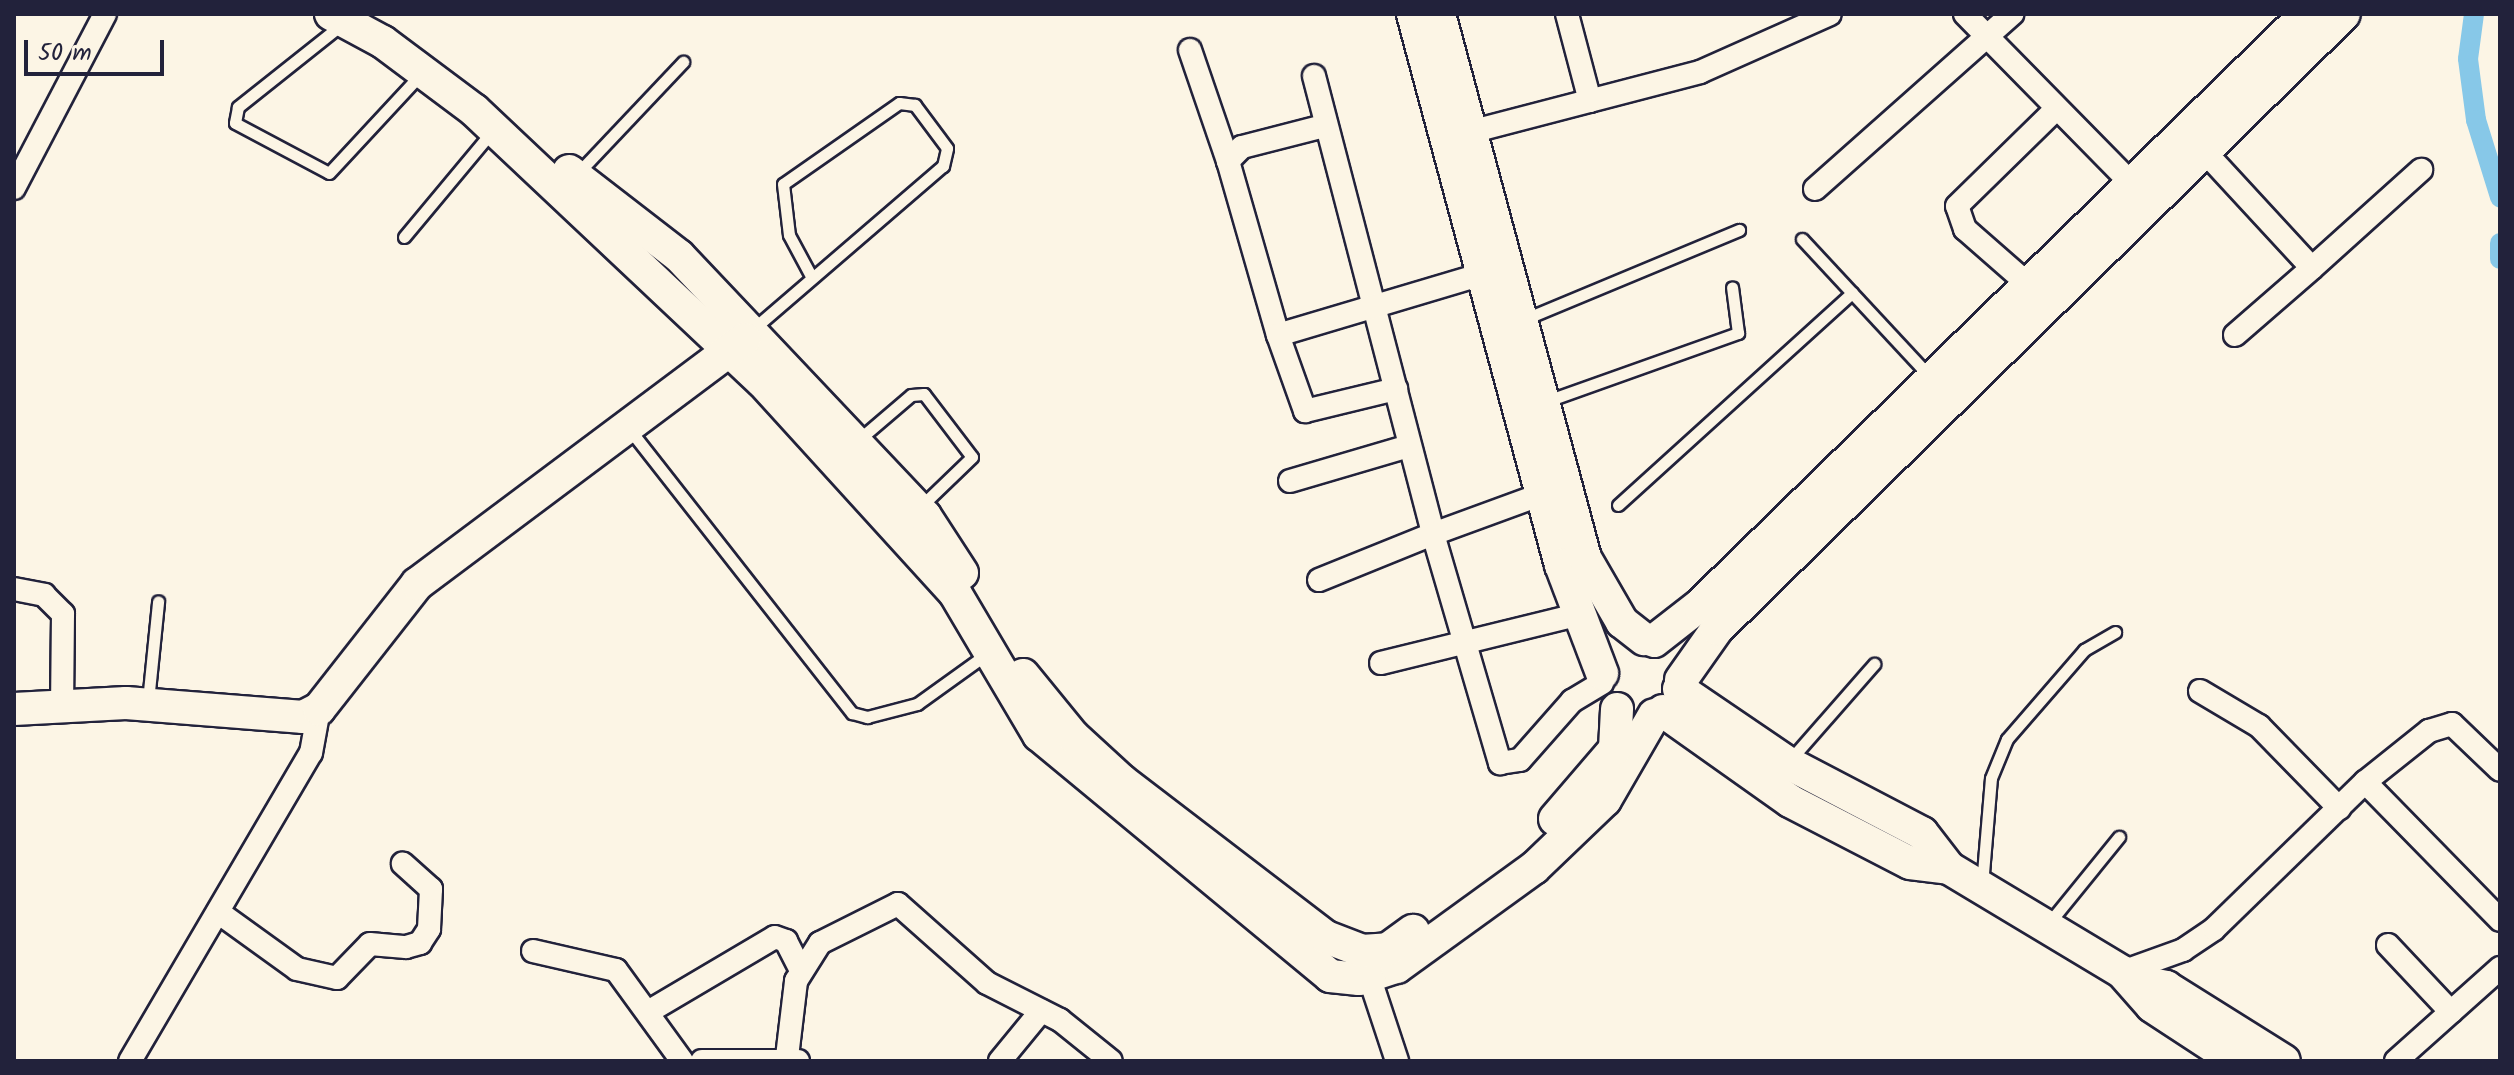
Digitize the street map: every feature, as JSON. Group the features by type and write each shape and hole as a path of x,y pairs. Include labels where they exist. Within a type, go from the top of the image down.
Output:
{"main road":[{"path":"1413,14 1483,274 1554,490 1598,589 1649,640 1671,652 1669,699"},
{"path":"350,16 487,95 575,177 679,256 741,343 924,554 991,651 1039,735 1300,958 1330,976 1365,964 1522,853 1615,749 1607,689 1581,614 1554,490 1543,402 1439,14"},
{"path":"1607,689 1616,648 1649,640 1699,606 2306,14"},
{"path":"350,16 494,129 856,442 918,509 1024,676 1073,736 1326,937 1365,964 1397,967 1534,868 1605,800 1717,629 2344,14"},
{"path":"14,709 147,705 303,717 319,709 417,584 741,343"},
{"path":"1607,689 1669,699 1922,833 1949,868 1982,891 2044,930 2129,976 2166,987 2284,1061"},
{"path":"1669,699 1778,794 1910,863 1949,868"},
{"path":"2129,976 2152,1006 2236,1061"}],"street":[{"path":"14,188 105,14"},
{"path":"1567,14 1590,101"},
{"path":"1470,132 1700,72 1830,14"},
{"path":"1965,14 1984,39 2132,184"},
{"path":"1815,189 2012,14"},
{"path":"1190,50 1228,161 1278,335 1305,411 1396,389"},
{"path":"1314,76 1324,126 1378,306 1409,446 1433,534 1470,641 1500,763 1520,760 1572,701 1607,689"},
{"path":"2029,285 1965,229 1957,206 2056,109"},
{"path":"1228,161 1242,147 1324,126"},
{"path":"2204,151 2312,268"},
{"path":"2235,335 2421,170"},
{"path":"1278,335 1483,274"},
{"path":"1290,481 1409,446"},
{"path":"1319,580 1554,490"},
{"path":"14,589 44,595 63,614 62,707"},
{"path":"1381,663 1581,614"},
{"path":"2200,691 2259,726 2339,808"},
{"path":"130,1061 311,753 319,709"},
{"path":"2129,976 2183,950 2214,929 2365,782 2443,725 2462,731 2500,770"},
{"path":"2365,782 2500,920"},
{"path":"218,912 297,969 337,978 370,944 406,947 420,943 429,929 431,889 403,864"},
{"path":"801,971 833,932 898,904 987,983 1041,1011 1111,1061"},
{"path":"648,1012 775,937 786,941 801,971 793,1059 702,1061"},
{"path":"2388,945 2451,1012"},
{"path":"533,951 609,965 648,1012 682,1061"},
{"path":"1365,964 1394,1054"},
{"path":"2396,1061 2500,968"},
{"path":"1000,1061 1041,1011"}],"lane":[{"path":"350,16 238,107 235,123 329,173 423,71"},
{"path":"575,177 683,62"},
{"path":"741,343 811,276 943,166 947,148 915,105 899,103 783,184 789,235 811,276"},
{"path":"404,237 494,129"},
{"path":"1521,321 1739,230"},
{"path":"1802,239 1932,379"},
{"path":"1543,402 1738,333 1732,287"},
{"path":"1618,505 1852,293"},
{"path":"856,442 911,395 924,394 972,457 918,509"},
{"path":"627,426 852,713 867,717 917,704 991,651"},
{"path":"147,705 158,602"},
{"path":"1982,891 1991,778 2002,748 2084,650 2115,632"},
{"path":"1778,794 1800,769 1874,664"},
{"path":"2044,930 2119,837"}],"waterway":[{"path":"2474,14 2468,59 2476,120 2500,197"},
{"path":"2500,243 2500,259"}]}
